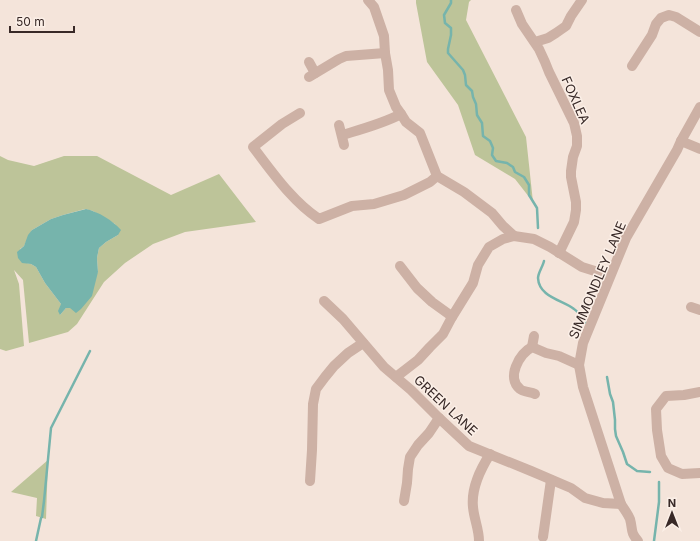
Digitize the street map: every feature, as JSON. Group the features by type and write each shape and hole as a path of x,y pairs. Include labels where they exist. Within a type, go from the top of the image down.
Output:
{"street":[{"path":"368,0 374,7 384,36 389,90 396,107 406,122 420,133 437,176 464,192 492,213 514,236"},
{"path":"535,42 548,38 566,26 582,0"},
{"name":"FOXLEA","path":"516,10 522,24 535,42 546,62 549,72 574,123 578,136 571,171 576,202 575,216 574,222 559,253"},
{"path":"632,66 661,18 669,15 676,17 700,32"},
{"path":"309,62 312,75 346,56 385,53"},
{"name":"SIMMONDLEY LANE","path":"638,541 632,534 630,519 621,504 583,387 579,366 583,343 626,238 700,107"},
{"path":"300,113 282,124 253,147 291,196 308,212 319,219 352,206 374,204 404,194 430,182 437,176"},
{"path":"342,135 371,127 401,114"},
{"path":"681,141 700,149"},
{"path":"396,377 418,360 443,334 473,283 478,265 489,247 503,239 514,236 534,239 582,267 610,274"},
{"path":"400,266 417,288 432,302 452,317"},
{"name":"GREEN LANE","path":"324,301 343,319 384,367 469,446 571,488 585,498 603,503 621,504"},
{"path":"534,336 532,347 527,350 517,364 514,371 514,378 517,386 522,391 535,394"},
{"path":"310,480 316,389 334,366 363,342"},
{"path":"532,347 546,353 559,356 579,366"},
{"path":"700,392 666,396 656,409 657,430 661,456 668,468 682,474 700,473"},
{"path":"404,501 410,457 439,418"},
{"path":"479,541 479,532 475,521 473,506 474,489 482,468 490,454"},
{"path":"543,537 551,480"}],"green space":[{"path":"416,0 471,0 469,2 466,20 526,137 533,202 515,179 475,155 458,105 427,62"},
{"path":"0,156 8,160 34,166 64,156 97,156 171,195 219,174 256,222 185,232 153,244 125,263 104,282 77,324 68,332 29,343 23,280 14,270 19,284 24,346 6,351 0,349","holes":["85,209 93,211 115,224 118,235 99,248 97,258 98,272 70,308 66,308 60,315 61,304 45,283 36,267 22,262 20,249 24,246 32,230 51,219"]},
{"path":"48,460 46,519 36,516 37,498 11,492"}],"water":[{"path":"86,209 105,217 121,230 118,235 99,248 97,258 98,272 92,296 76,313 70,308 66,308 60,315 58,311 61,304 45,283 36,267 31,264 22,263 18,258 17,252 24,246 28,235 32,230 51,219"}],"waterway":[{"path":"451,0 451,3 444,15 445,23 451,28 448,53 463,70 466,85 472,91 476,104 477,115 482,123 483,136 490,141 493,148 492,155 496,161 507,163 513,167 515,172 524,177 529,185 529,195 537,208 538,228"},
{"path":"544,261 538,278 542,290 576,310 586,323"},
{"path":"42,517 51,428 90,351"},
{"path":"607,377 613,402 616,436 627,464 637,471 650,472"},
{"path":"654,541 659,502 659,482"},
{"path":"36,541 41,518"}]}
